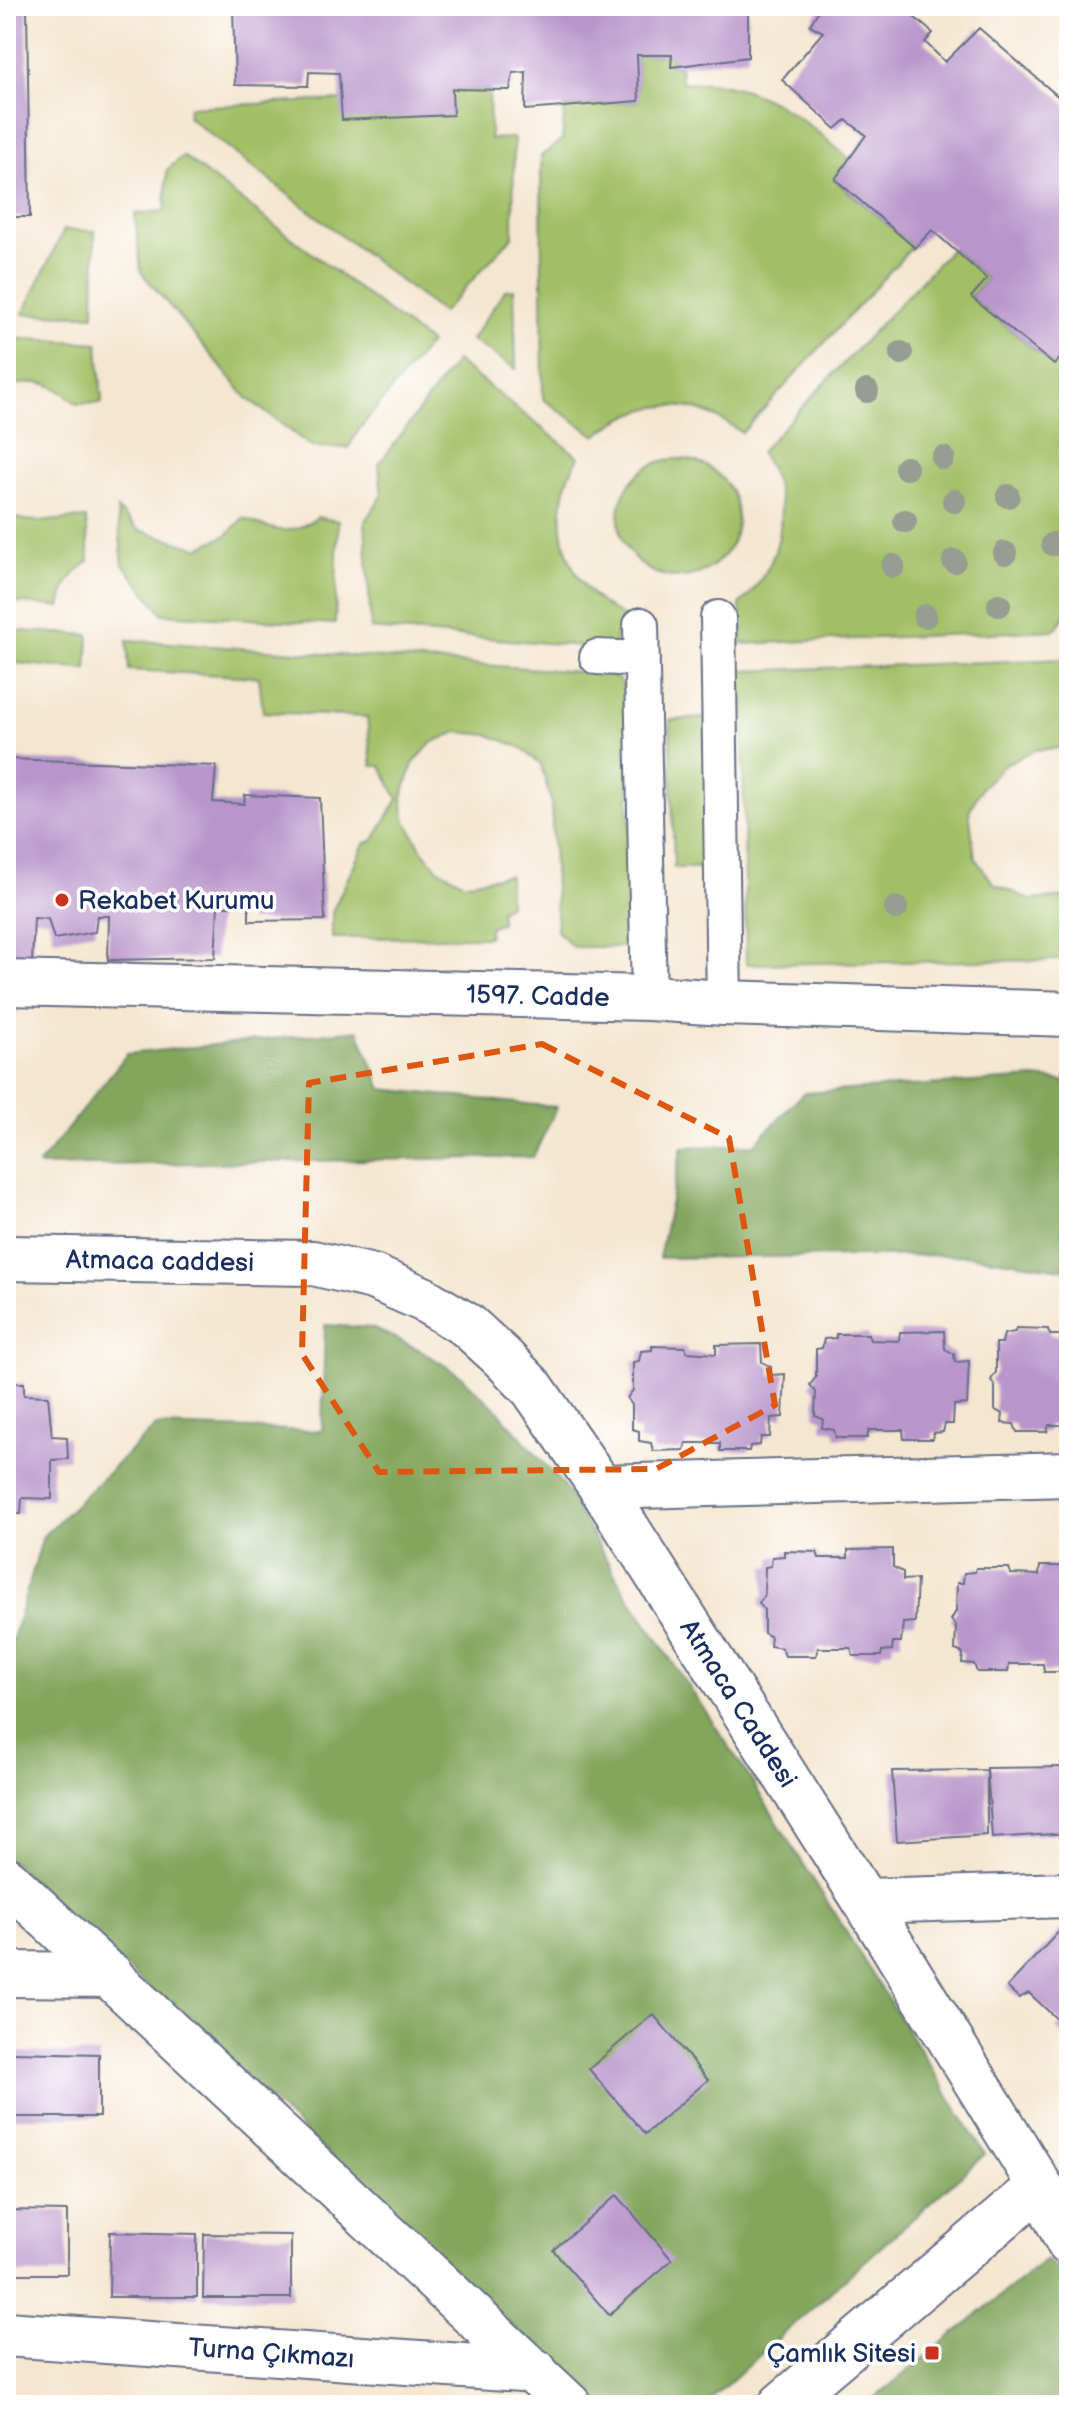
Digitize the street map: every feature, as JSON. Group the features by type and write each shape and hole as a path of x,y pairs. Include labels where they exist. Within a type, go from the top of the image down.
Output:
{"street":[{"path":"718,618 730,656 724,1003"},
{"path":"641,625 649,998"},
{"path":"597,657 642,659"},
{"name":"1597. Cadde","path":"6,983 649,998 1069,1014"},
{"name":"Atmaca caddesi","path":"6,1258 313,1263"},
{"name":"Atmaca Caddesi","path":"313,1263 373,1277 423,1299 468,1326 533,1389 601,1487 865,1901 1040,2186 1068,2240"},
{"path":"601,1487 1069,1474"},
{"path":"6,1879 569,2405"},
{"path":"865,1901 1069,1895"},
{"path":"6,1974 111,1975"},
{"path":"781,2405 1040,2186"},
{"name":"Turna Çıkmazı","path":"6,2334 535,2371"}],"highlighted area":[{"path":"542,1044 729,1138 775,1405 656,1469 379,1472 302,1354 309,1083"}],"green space":[{"path":"637,55 672,55 671,67 680,66 681,82 714,83 738,88 773,102 805,122 849,159 835,180 913,246 742,433 705,412 669,406 632,414 596,436 543,399 541,156 562,140 565,107 638,101"},
{"path":"452,89 489,90 490,139 514,138 513,236 442,313 188,117 189,107 341,100"},
{"path":"183,156 430,343 360,428 348,448 312,447 247,398 141,272 135,214 165,211 167,170"},
{"path":"64,230 95,231 94,315 23,314"},
{"path":"952,248 987,279 971,297 1053,365 1067,352 1069,355 1069,612 1054,630 742,644 740,603 752,592 767,569 779,536 781,519 776,484 760,452"},
{"path":"514,289 516,369 471,340 505,290"},
{"path":"6,338 98,343 102,403 77,404 45,384 6,386"},
{"path":"456,361 579,457 568,478 563,501 565,547 573,568 586,587 602,604 623,616 614,644 597,647 371,629 365,521 382,496 379,464"},
{"path":"678,459 701,464 720,476 732,495 737,518 732,541 720,560 701,572 678,577 655,572 636,560 624,541 619,518 624,495 636,476 655,464"},
{"path":"117,509 139,530 199,548 227,535 243,518 281,530 298,528 318,517 338,521 335,624 163,614 123,564"},
{"path":"6,513 34,521 86,518 89,561 69,581 60,607 6,601"},
{"path":"6,630 89,635 87,670 6,662"},
{"path":"127,640 609,674 619,680 627,691 632,947 573,947 557,931 551,801 541,765 520,747 489,735 457,732 431,743 413,764 402,798 405,819 422,850 437,868 464,883 509,875 509,904 500,911 501,923 490,926 488,937 332,938 332,912 364,844 374,840 398,799 381,766 372,766 367,717 263,712 259,677 129,670"},
{"path":"1065,659 1069,665 1069,747 1035,750 1005,764 982,787 969,811 975,858 994,884 1031,900 1069,897 1069,960 746,964 742,671"},
{"path":"706,718 708,868 674,868 670,720"},
{"path":"358,1030 382,1089 557,1107 533,1157 38,1166 127,1054"},
{"path":"1035,1078 1069,1082 1069,1270 965,1255 659,1258 682,1147 754,1145 803,1093"},
{"path":"325,1325 373,1328 422,1351 461,1376 498,1411 563,1485 626,1593 744,1769 985,2154 704,2405 596,2405 6,1857 6,1649 10,1649 43,1536 156,1426 322,1431"},
{"path":"1046,2259 1069,2281 1069,2405 866,2405"}],"building":[{"path":"6,6 27,6 30,217 6,217"},
{"path":"233,6 748,6 748,57 671,67 672,55 637,55 639,101 525,110 526,72 513,73 510,90 452,89 453,115 342,120 339,73 309,72 308,86 235,85"},
{"path":"821,6 901,6 933,33 925,42 945,62 979,28 1069,106 1069,350 1054,365 971,297 987,279 932,230 915,248 835,179 866,135 846,120 836,129 782,80 823,32 810,25"},
{"path":"6,759 216,766 213,802 244,804 245,795 320,798 325,920 249,921 249,906 218,906 215,958 108,960 109,916 97,916 95,932 54,939 48,919 34,918 32,963 6,965"},
{"path":"1016,1328 1048,1329 1050,1335 1069,1335 1069,1425 1049,1425 1047,1432 1017,1432 1014,1424 1002,1423 1003,1414 995,1410 995,1386 991,1380 996,1372 996,1343 1002,1343 1004,1334 1015,1332"},
{"path":"944,1331 945,1349 954,1354 955,1362 969,1361 967,1404 954,1405 953,1424 945,1424 943,1432 933,1433 933,1439 904,1439 903,1430 869,1430 867,1438 836,1438 834,1430 822,1428 823,1419 815,1416 816,1392 810,1385 816,1377 816,1349 822,1348 824,1339 836,1338 836,1334 868,1334 870,1340 899,1341 900,1332"},
{"path":"761,1344 762,1362 771,1367 771,1375 785,1374 783,1417 771,1418 770,1437 761,1437 760,1445 750,1446 749,1451 720,1451 720,1443 686,1443 684,1450 653,1451 651,1443 639,1441 639,1431 632,1429 632,1405 627,1398 633,1390 633,1362 639,1361 641,1351 652,1350 652,1346 685,1347 687,1352 716,1354 716,1345"},
{"path":"6,1383 24,1383 24,1395 48,1396 52,1436 67,1437 68,1459 52,1460 52,1499 22,1498 21,1514 6,1514"},
{"path":"893,1549 893,1567 903,1572 903,1580 917,1579 915,1622 903,1623 901,1642 893,1642 892,1650 882,1651 881,1656 853,1656 851,1648 818,1648 816,1656 785,1656 782,1648 770,1646 771,1637 764,1633 764,1610 759,1603 764,1595 765,1567 771,1566 772,1557 784,1556 784,1551 817,1552 819,1558 848,1558 848,1550"},
{"path":"1040,1566 1069,1566 1069,1672 1044,1672 1043,1664 1009,1664 1008,1672 977,1672 974,1664 962,1663 963,1653 955,1650 956,1626 951,1620 956,1611 957,1583 963,1583 964,1573 975,1572 976,1568 1009,1568 1011,1574 1039,1575"},
{"path":"1069,1767 1069,1833 992,1838 987,1768"},
{"path":"987,1770 987,1835 897,1841 892,1771"},
{"path":"1064,1926 1069,1930 1069,2041 1056,2029 1062,2024 1029,1993 1019,1998 1007,1987"},
{"path":"653,2014 708,2080 645,2134 589,2069"},
{"path":"13,2052 99,2054 99,2117 12,2117"},
{"path":"617,2195 672,2260 609,2315 553,2250"},
{"path":"6,2210 67,2211 67,2274 6,2274"},
{"path":"110,2232 197,2234 197,2297 109,2297"},
{"path":"204,2234 291,2235 291,2298 203,2298"}],"place":[{"name":"Rekabet Kurumu","path":"62,900"},
{"name":"Çamlık Sitesi","path":"932,2353"}]}
